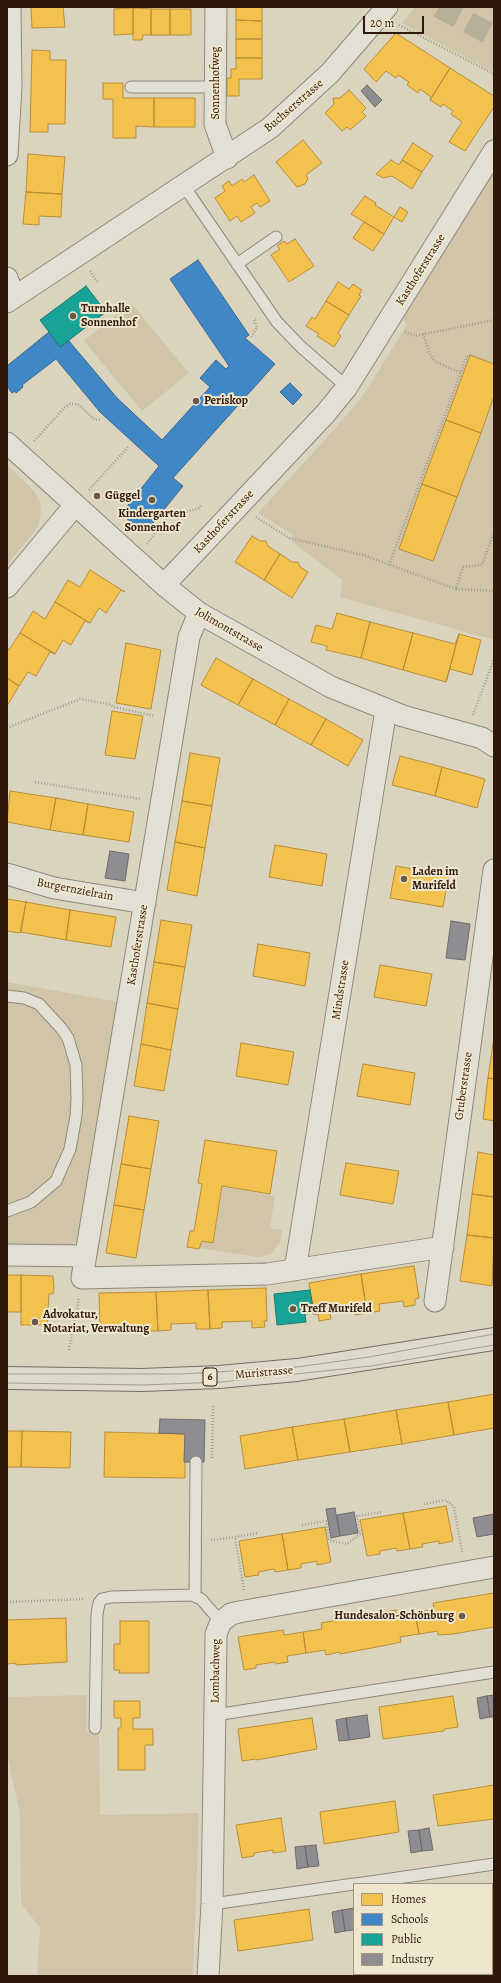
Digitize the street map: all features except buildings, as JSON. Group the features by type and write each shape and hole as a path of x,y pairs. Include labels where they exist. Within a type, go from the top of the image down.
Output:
{"main road":[{"name":"Muristrasse","path":"7,1378 142,1380 219,1377 298,1370 494,1339"}],"street":[{"path":"7,155 10,7"},
{"name":"Sonnenhofweg","path":"216,7 215,124 227,158"},
{"name":"Buchserstrasse","path":"9,292 184,186 270,128 316,88 349,53 387,7"},
{"name":"Kasthoferstrasse","path":"164,585 326,413 347,387 494,151"},
{"name":"Jolimontstrasse","path":"7,442 164,585 199,613 331,687 386,710 467,734 488,741 494,746"},
{"path":"7,587 75,505"},
{"name":"Kasthoferstrasse","path":"82,1278 189,637 199,613"},
{"name":"Mindstrasse","path":"295,1270 386,710"},
{"name":"Gruberstrasse","path":"435,1301 494,870"},
{"name":"Burgernzielrain","path":"7,874 54,888 145,903"},
{"path":"82,1278 267,1274 443,1247"},
{"path":"7,1255 85,1256"},
{"name":"Lombachweg","path":"208,1976 212,1904 216,1634 221,1622 231,1614 248,1610 494,1567"}],"lane":[{"path":"131,87 215,87"},
{"path":"184,186 277,322 301,347 347,387"},
{"path":"237,264 276,237"},
{"path":"7,996 24,998 39,1004 68,1038 76,1065 77,1098 76,1116 70,1149 56,1181 31,1202 7,1211"},
{"path":"195,1596 196,1462"},
{"path":"95,1728 99,1603 102,1599 111,1597 182,1594 195,1596 201,1599 221,1622"},
{"path":"215,1715 494,1672"},
{"path":"362,1883 494,1864"},
{"path":"212,1904 353,1884"}],"path":[{"path":"399,26 494,74"},
{"path":"88,267 98,283"},
{"path":"252,337 257,328 254,320"},
{"path":"399,329 415,336 494,320"},
{"path":"424,334 429,352 434,361 461,373"},
{"path":"390,565 467,356"},
{"path":"32,443 64,408 70,404 78,404 95,420 101,419"},
{"path":"92,487 129,446"},
{"path":"146,545 168,517 199,508 202,504"},
{"path":"252,514 289,538 363,556 456,589 494,591"},
{"path":"456,589 463,567 482,565 494,532"},
{"path":"467,734 494,659"},
{"path":"7,728 80,699 147,713"},
{"path":"35,782 162,803"},
{"path":"69,1350 82,1278"},
{"path":"424,1504 446,1500 454,1507 465,1572"},
{"path":"302,1525 326,1521 329,1540 347,1544 360,1534 357,1516 381,1512"},
{"path":"211,1540 260,1532"},
{"path":"235,1537 248,1610"},
{"path":"7,1602 89,1599 99,1603"}],"shaded area":[{"path":"415,7 494,7 494,72 402,23"},
{"path":"494,171 494,640 340,597 342,580 290,540 293,535 258,513 339,424 364,394 407,325 402,317"},
{"path":"131,303 189,373 142,411 84,341"},
{"path":"7,465 34,491 40,501 41,512 39,524 34,532 7,565"},
{"path":"7,982 119,1002 78,1241 71,1246 7,1247"},
{"path":"223,1187 275,1196 270,1228 282,1230 280,1243 271,1254 257,1257 199,1248 202,1241 213,1243"},
{"path":"86,1695 86,1731 99,1732 100,1815 199,1813 193,1976 37,1976 40,1928 21,1903 20,1813 7,1755 7,1697"}],"tunnel":[{"path":"439,7 494,36"}],"tram line":[{"path":"7,1374 182,1374 297,1367 369,1357 494,1334"},
{"path":"7,1383 143,1385 221,1382 371,1366 494,1345"}],"place":[{"name":"Turnhalle Sonnenhof","path":"73,316"},
{"name":"Periskop","path":"196,401"},
{"name":"Güggel","path":"97,496"},
{"name":"Kindergarten Sonnenhof","path":"152,500"},
{"name":"Laden im Murifeld","path":"404,879"},
{"name":"Treff Murifeld","path":"293,1309"},
{"name":"Advokatur, Notariat, Verwaltung","path":"35,1322"},
{"name":"Hundesalon-Schönburg","path":"462,1616"}]}
